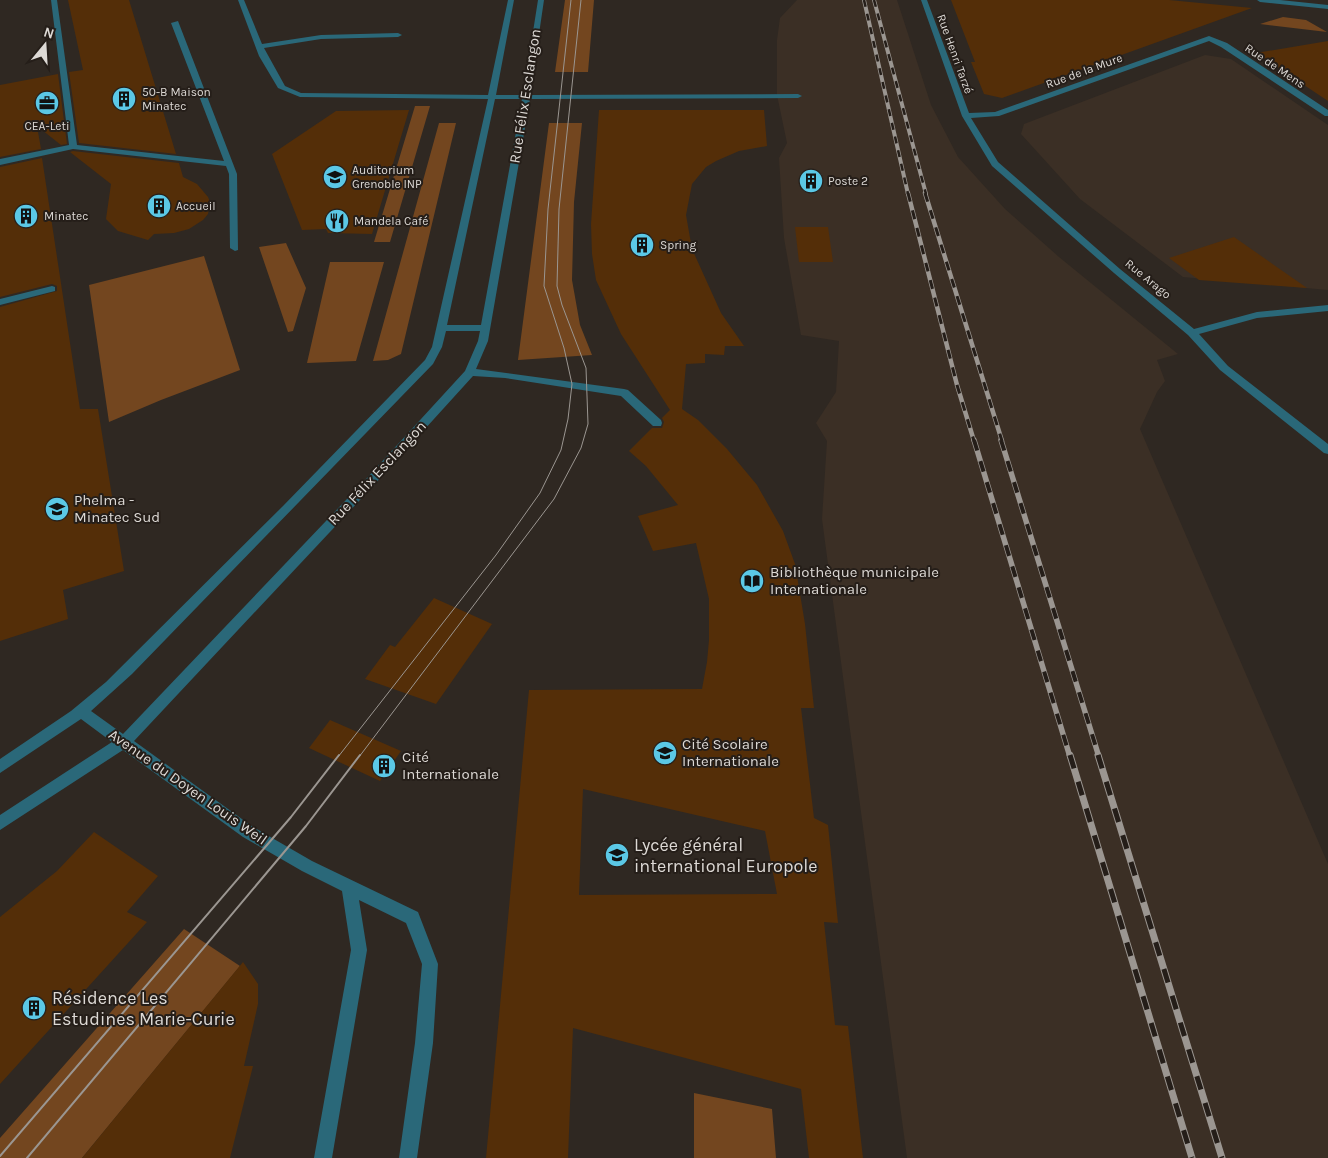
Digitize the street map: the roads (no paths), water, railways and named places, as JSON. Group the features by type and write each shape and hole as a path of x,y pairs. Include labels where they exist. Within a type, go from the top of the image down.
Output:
{"street":[{"path":"54,0 73,147"},
{"path":"241,0 259,48 282,88 300,95 492,97 798,96"},
{"name":"Rue Félix Esclangon","path":"0,767 82,712 126,672 142,653 287,509 429,362 437,347 442,328 511,0"},
{"name":"Rue Félix Esclangon","path":"0,823 124,742 364,489 470,372 483,341 526,97 540,0"},
{"name":"Rue Henri Tarzé","path":"924,0 966,116"},
{"path":"1260,0 1328,7"},
{"path":"175,23 233,174 235,248"},
{"path":"259,48 321,37 398,35"},
{"name":"Rue de la Mure","path":"966,116 996,114 1209,38"},
{"name":"Rue de Mens","path":"1209,38 1224,45 1328,114"},
{"name":"Rue Arago","path":"966,116 995,164 1116,271 1192,333 1224,368 1328,450"},
{"path":"0,162 73,147 229,164"},
{"path":"0,302 52,289"},
{"path":"1192,333 1257,315 1328,308"},
{"path":"442,328 485,328"},
{"path":"470,372 515,376 624,393 657,422"},
{"name":"Avenue du Doyen Louis Weil","path":"82,712 248,832 306,866 412,918 430,964 424,1043 408,1158"},
{"path":"322,1158 359,950 349,886"}],"tram line":[{"path":"338,757 496,555 540,493 561,450 568,419 572,384 564,348 544,286 548,209 571,0"},
{"path":"359,757 554,499 581,448 588,424 586,368 562,305 557,286 559,209 581,0"},
{"path":"0,1156 291,817 339,755"},
{"path":"27,1158 306,826 360,755"}],"railway":[{"path":"864,0 908,194"},
{"path":"874,0 926,194"},
{"path":"908,193 957,385 974,441"},
{"path":"925,193 1002,441"},
{"path":"974,440 1070,757"},
{"path":"1001,440 1099,757"},
{"path":"1070,755 1192,1158"},
{"path":"1098,755 1222,1158"}],"place":[{"name":"50-B Maison Minatec","path":"124,99"},
{"name":"CEA-Leti","path":"47,103"},
{"name":"Auditorium Grenoble INP","path":"335,177"},
{"name":"Poste 2","path":"811,181"},
{"name":"Accueil","path":"159,206"},
{"name":"Minatec","path":"26,216"},
{"name":"Mandela Café","path":"337,221"},
{"name":"Spring","path":"642,245"},
{"name":"Phelma - Minatec Sud","path":"57,509"},
{"name":"Bibliothèque municipale Internationale","path":"752,581"},
{"name":"Cité Scolaire Internationale","path":"665,753"},
{"name":"Cité Internationale","path":"384,766"},
{"name":"Lycée général international Europole","path":"617,855"},
{"name":"Résidence Les Estudines Marie-Curie","path":"34,1008"}]}
